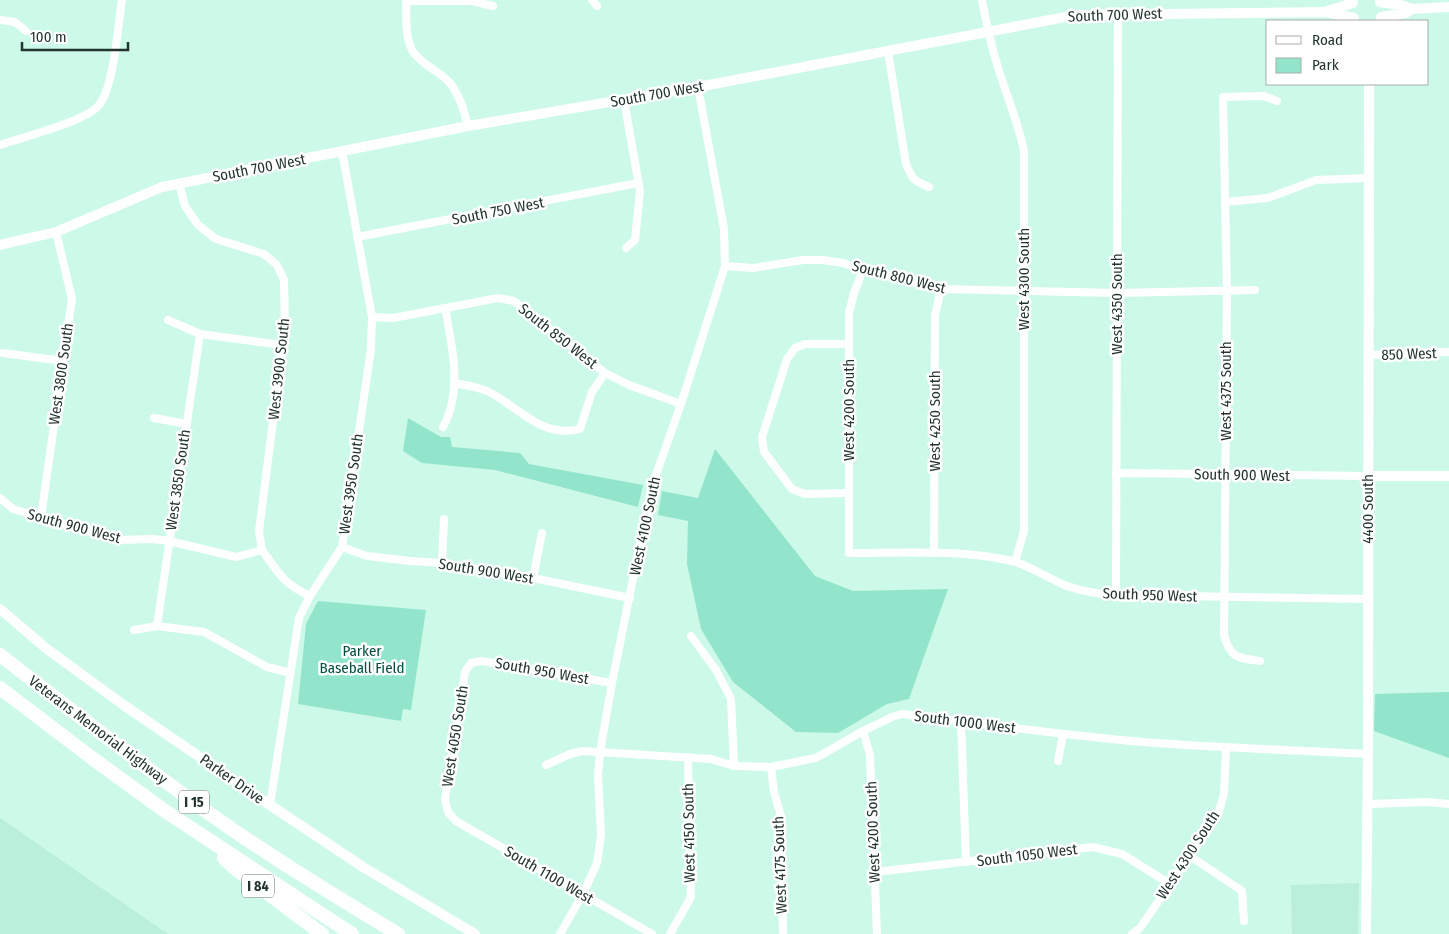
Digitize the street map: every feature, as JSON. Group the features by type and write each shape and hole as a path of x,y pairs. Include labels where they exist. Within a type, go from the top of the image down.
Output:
{"highway":[{"name":"Veterans Memorial Highway","path":"0,655 101,734 204,810 316,884 398,934"},
{"name":"Veterans Memorial Highway","path":"0,688 134,789 352,934"},
{"name":"I 84","path":"198,833 237,870 322,934"}],"street":[{"path":"0,145 83,118 99,106 110,85 122,0"},
{"path":"468,126 462,103 450,83 426,66 413,52 408,35 406,1 472,0 493,6"},
{"name":"West 4300 South","path":"982,0 1001,79 1020,130 1024,151 1024,531 1015,562"},
{"path":"1354,1 1351,11 1355,20"},
{"name":"South 700 West","path":"1326,12 1332,8 1354,1"},
{"path":"1380,1 1398,6 1406,5 1411,9"},
{"path":"1380,1 1383,12 1380,19"},
{"path":"1380,19 1406,13 1411,9 1449,7"},
{"name":"South 700 West","path":"0,245 56,232 162,187 179,183 468,126 698,87 1076,15 1326,12 1355,20"},
{"name":"West 4350 South","path":"1116,595 1118,14"},
{"path":"0,20 15,22 26,31"},
{"path":"888,51 906,164 910,176 917,182 929,187"},
{"name":"4400 South","path":"1366,934 1368,804 1369,85"},
{"name":"West 4100 South","path":"560,934 598,863 601,835 598,776 600,752 651,489 681,404 725,266 724,229 698,87"},
{"name":"West 4375 South","path":"1260,661 1240,658 1228,649 1224,635 1227,291 1223,98 1264,96 1277,102"},
{"path":"624,100 640,192 635,240 626,248"},
{"name":"West 3950 South","path":"270,805 299,618 310,596 342,547 371,349 372,317 342,151"},
{"path":"1225,202 1268,198 1316,180 1368,178"},
{"name":"West 3900 South","path":"179,183 185,206 198,225 216,239 264,254 277,265 284,280 285,327 259,531 262,550"},
{"name":"South 750 West","path":"357,237 532,205 638,183"},
{"name":"West 3800 South","path":"41,517 72,299 56,232"},
{"name":"South 800 West","path":"725,266 753,268 803,260 823,260 843,263 863,270 941,289 1117,293 1255,290"},
{"name":"West 4200 South","path":"848,553 849,313 863,270"},
{"name":"West 4250 South","path":"934,553 935,315 941,289"},
{"name":"South 850 West","path":"372,317 393,318 498,298 514,301 605,373 629,385 681,404"},
{"path":"444,427 449,418 455,362 445,308"},
{"path":"168,320 200,334 282,345"},
{"name":"West 3850 South","path":"157,626 200,334"},
{"path":"848,492 805,494 792,489 764,452 762,437 787,359 795,348 805,344 849,344"},
{"name":"850 West","path":"1368,355 1449,352"},
{"path":"3,353 63,361"},
{"path":"454,383 488,391 537,423 569,432 580,429 592,392 605,373"},
{"path":"154,418 186,424"},
{"name":"South 900 West","path":"1116,473 1368,476"},
{"path":"1368,476 1449,476"},
{"name":"South 900 West","path":"0,498 13,509 118,540 153,539 169,541 236,557 262,550"},
{"path":"442,563 444,519"},
{"path":"533,578 542,533"},
{"name":"South 900 West","path":"342,547 367,556 442,563 533,578 630,598"},
{"path":"262,550 280,575 293,588 310,596"},
{"name":"South 950 West","path":"848,553 984,555 1015,562 1068,586 1095,593 1116,595 1368,599"},
{"name":"Parker Drive","path":"0,609 48,649 117,700 270,805 363,867 475,934"},
{"path":"134,630 157,626 204,632 267,668 290,673"},
{"path":"691,636 716,670 731,699 734,766"},
{"name":"South 950 West","path":"471,663 481,661 612,683"},
{"name":"West 4050 South","path":"448,812 445,800 451,761 465,672 471,663"},
{"name":"South 1000 West","path":"546,765 570,754 582,751 688,757 711,759 734,766 771,767 816,758 863,731 902,714 1063,734 1226,748 1368,754"},
{"path":"961,722 966,862"},
{"name":"West 4200 South","path":"863,731 870,755 877,934"},
{"path":"1058,761 1063,734"},
{"name":"West 4300 South","path":"1132,934 1140,928 1218,815 1224,794 1226,748"},
{"name":"West 4150 South","path":"670,934 690,896 688,757"},
{"name":"West 4175 South","path":"771,767 774,792 781,816 783,934"},
{"path":"1368,804 1428,802 1449,804"},
{"name":"South 1100 West","path":"448,812 456,821 652,934"},
{"name":"South 1050 West","path":"875,872 1093,847 1122,854 1170,884"},
{"path":"1190,856 1242,891 1244,921"}],"shaded area":[{"path":"0,818 168,934 0,934"},
{"path":"1359,883 1358,934 1292,934 1291,885"}],"green space":[{"path":"408,418 441,437 450,437 452,447 520,453 529,464 643,485 638,507 495,470 422,463 403,451"},
{"path":"715,449 815,576 853,591 948,589 909,699 887,704 838,733 796,732 733,682 701,629 687,564 688,521 658,515 662,491 698,498"},
{"name":"Parker Baseball Field","path":"318,601 426,610 411,710 403,709 401,721 298,704 306,624"},
{"path":"1449,692 1449,758 1374,731 1375,694"}]}
